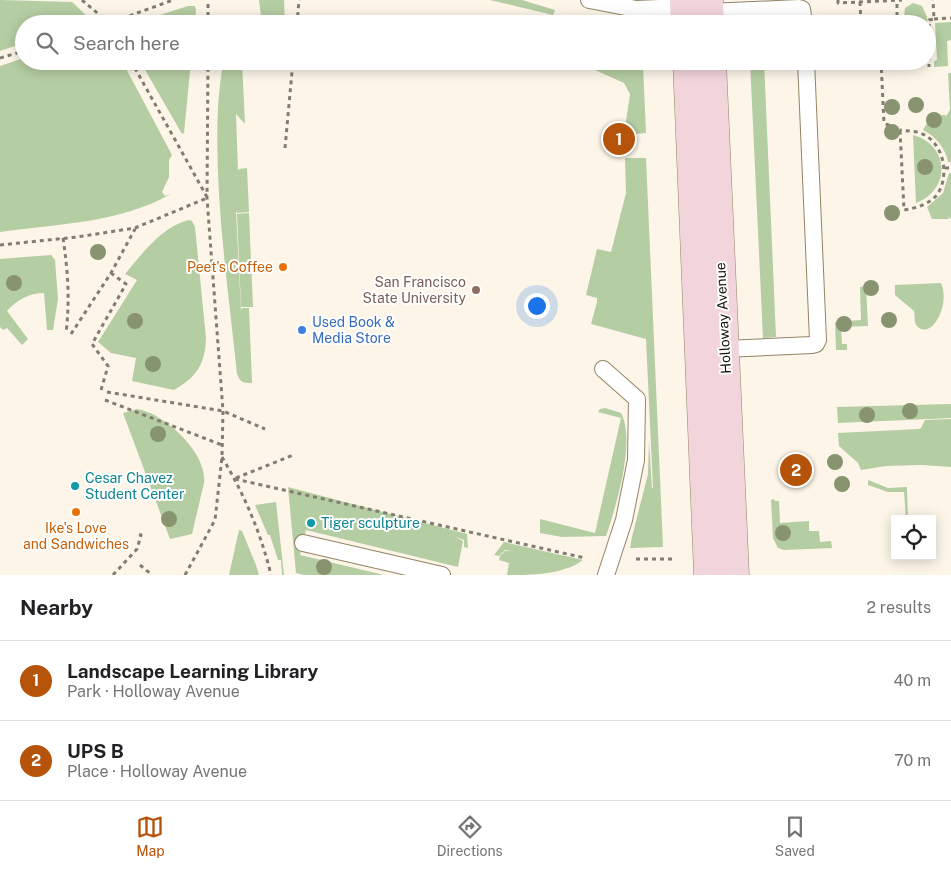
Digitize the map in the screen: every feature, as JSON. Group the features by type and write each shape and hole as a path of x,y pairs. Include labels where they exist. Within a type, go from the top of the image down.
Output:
{"street":[{"name":"Holloway Avenue","path":"687,70 708,575"},
{"name":"Holloway Avenue","path":"712,70 735,575"}],"lane":[{"path":"590,0 636,9 697,11 799,8 802,9 804,15"},
{"path":"725,349 812,345 816,344 818,340 806,70"},
{"path":"603,369 637,398 636,460 624,520 606,575"},
{"path":"303,543 442,575"}],"path":[{"path":"82,0 98,15"},
{"path":"132,15 172,0"},
{"path":"208,0 208,15"},
{"path":"298,15 299,0"},
{"path":"838,0 838,3 902,0"},
{"path":"897,15 898,0"},
{"path":"933,0 934,15"},
{"path":"860,2 861,15"},
{"path":"936,19 951,18"},
{"path":"0,58 15,54"},
{"path":"136,70 207,198"},
{"path":"186,575 215,520 222,457 223,411 207,198 208,70"},
{"path":"285,148 292,70"},
{"path":"881,70 884,122 900,130 921,133 933,141 942,153 945,168 943,182 937,194 924,205 904,210 900,130"},
{"path":"945,168 951,168"},
{"path":"0,245 135,228 207,198"},
{"path":"71,334 111,274 135,228"},
{"path":"63,238 68,273 69,303 66,333"},
{"path":"102,390 108,366 92,344 126,284 111,274"},
{"path":"107,392 223,411 265,429"},
{"path":"105,400 222,445"},
{"path":"235,479 293,455"},
{"path":"222,457 235,479 256,528 270,575"},
{"path":"235,479 590,559"},
{"path":"113,575 137,549 141,535 138,534"},
{"path":"632,559 673,559"},
{"path":"140,565 152,575"}],"green space":[{"path":"0,0 72,2 86,15 15,15 15,46 0,51"},
{"path":"259,0 284,0 285,15 261,15"},
{"path":"490,0 522,0 555,10 553,15"},
{"path":"913,3 922,6 926,15 904,15 905,8"},
{"path":"188,6 195,6 196,10 196,15 160,15"},
{"path":"951,22 951,40 947,41 948,66 936,67 936,23"},
{"path":"15,61 15,70 127,70 172,155 169,160 169,177 162,192 165,196 171,194 151,204 110,217 0,232 0,66"},
{"path":"145,70 190,70 184,133 182,134"},
{"path":"222,70 242,70 245,124 236,114 238,171 239,169 247,168 249,212 237,213 236,210 241,311 242,308 249,308 252,383 243,382 237,374 220,207 217,140"},
{"path":"595,70 643,70 646,133 624,135 630,94 624,83"},
{"path":"750,70 764,70 776,337 763,338"},
{"path":"948,73 951,73 951,162 948,162 945,152 939,143 923,130 931,116 946,115 945,118 950,110"},
{"path":"913,135 925,140 934,148 939,157 941,168 936,188 927,197 916,203"},
{"path":"625,158 646,158 663,547 630,548 648,474 649,441 653,488 646,339 591,324 597,298 586,295 597,249 611,252 626,193"},
{"path":"949,173 951,173 951,219 948,216 949,219 932,219 927,207 943,193"},
{"path":"249,213 253,307 241,307 237,214"},
{"path":"192,221 195,227 206,338 202,362 189,380 174,390 132,381 136,358 111,353 98,342 137,280 125,274 161,235 179,223"},
{"path":"51,255 55,260 58,299 53,330 47,330 44,293 33,294 24,298 7,311 28,339 22,345 7,328 3,330 0,327 0,259"},
{"path":"941,283 943,301 938,318 928,329 922,329 916,325 914,311 895,295 895,285"},
{"path":"866,286 868,326 841,327 842,344 847,344 847,350 836,350 835,322 861,320 860,287"},
{"path":"951,404 951,418 838,423 837,407"},
{"path":"605,408 621,413 625,425 626,440 623,474 606,536 562,537 540,533 540,519 595,533 621,418 598,412 600,409"},
{"path":"137,409 148,412 171,426 192,447 199,459 204,483 192,534 170,539 123,413"},
{"path":"951,419 951,467 922,465 886,466 861,470 858,463 839,446 838,433 919,429 925,420"},
{"path":"868,480 888,488 907,487 908,515 906,515 904,492 888,492 868,485"},
{"path":"288,487 467,534 468,548 464,547 464,540 455,537 463,541 458,567 306,530 300,555 384,575 304,575 296,573"},
{"path":"771,500 779,501 780,523 809,521 809,531 819,531 820,542 831,541 832,548 784,550 778,548 773,538"},
{"path":"276,502 284,575 282,575 281,560 278,560 270,535 268,535 255,505"},
{"path":"239,530 242,531 259,575 229,575"},
{"path":"504,542 583,560 566,569 556,571 507,575 509,563 499,560 505,551 512,551 505,550 499,556 494,555"}],"place":[{"name":"Landscape Learning Library","path":"619,139"},
{"name":"Peet's Coffee","path":"283,267"},
{"name":"San Francisco State University","path":"476,290"},
{"name":"Used Book & Media Store","path":"302,330"},
{"name":"UPS B","path":"796,470"},
{"name":"Cesar Chavez Student Center","path":"75,486"},
{"name":"Ike's Love and Sandwiches","path":"76,512"},
{"name":"Tiger sculpture","path":"311,523"}]}
